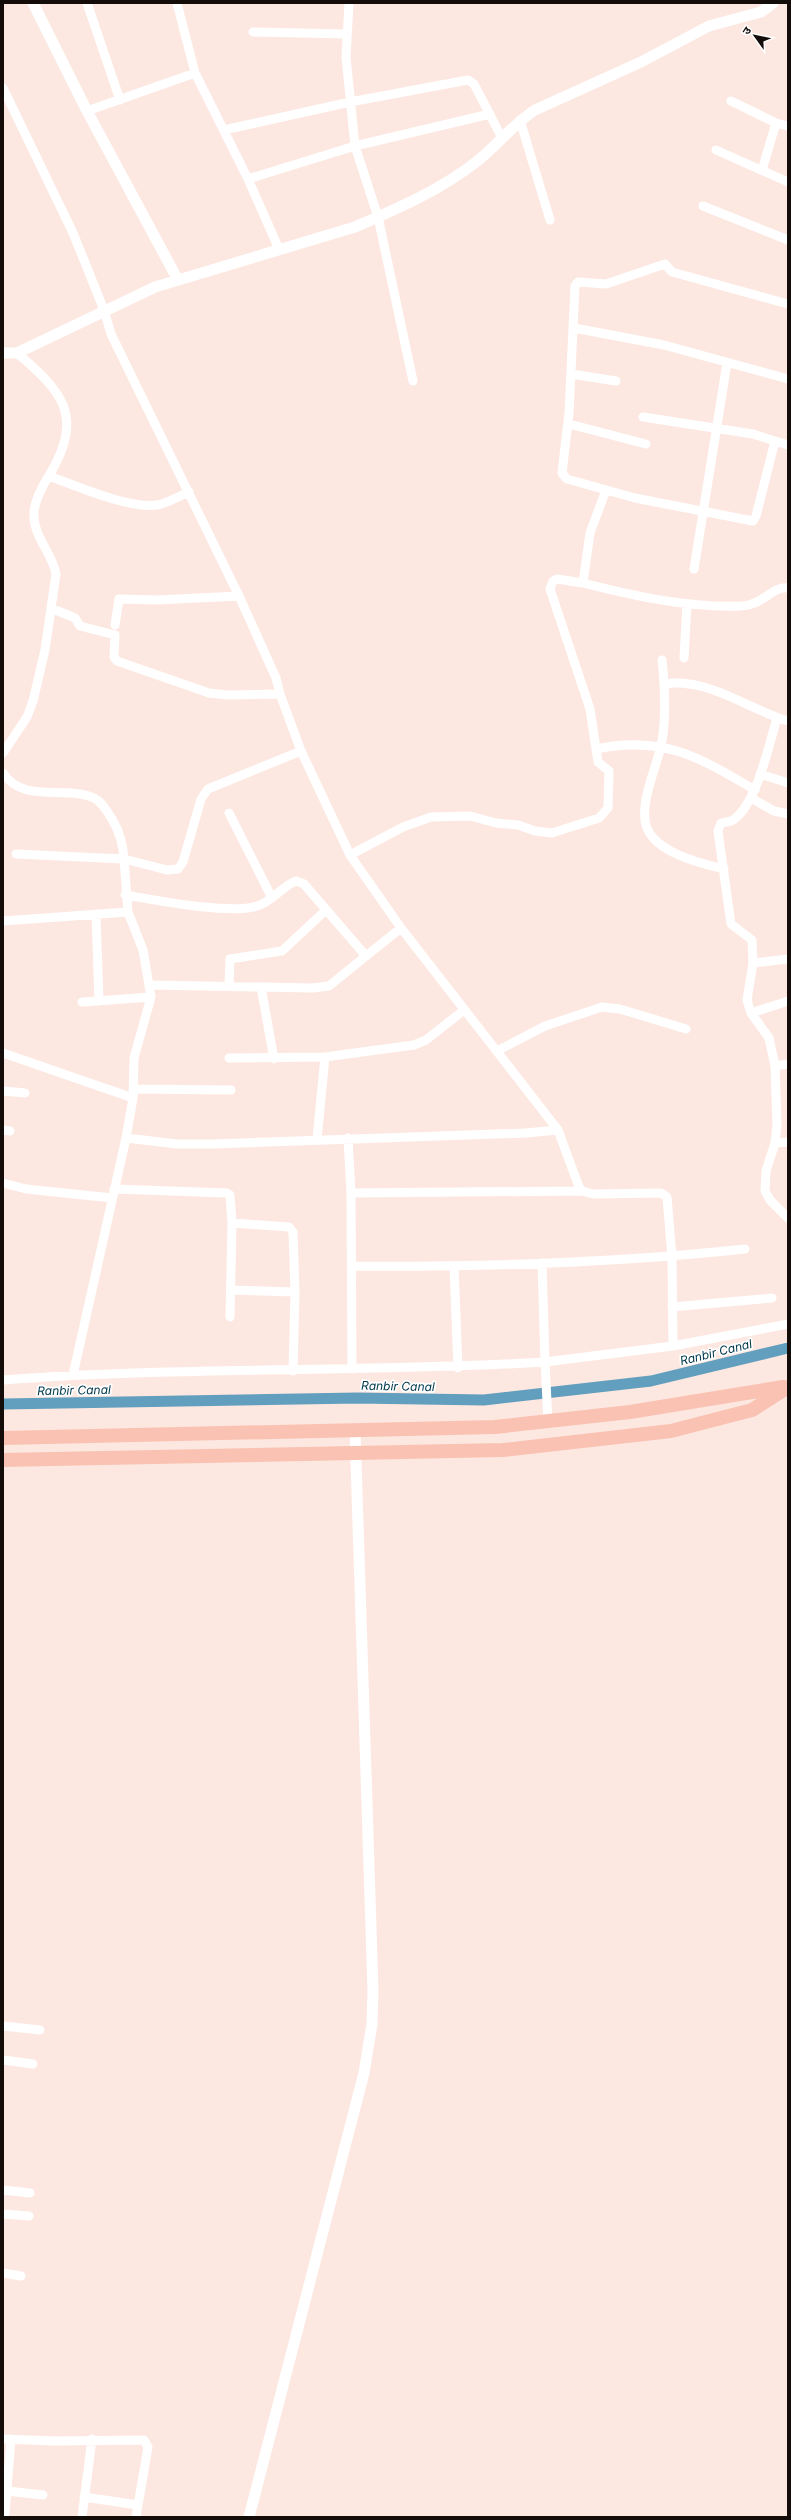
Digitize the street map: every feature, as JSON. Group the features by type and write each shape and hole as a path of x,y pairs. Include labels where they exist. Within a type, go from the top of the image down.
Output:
{"highway":[{"path":"3,1438 446,1429 548,1422 630,1412 788,1386"},
{"path":"3,1460 503,1450 671,1431 752,1410 788,1386"}],"street":[{"path":"33,3 87,111 178,280"},
{"path":"86,3 120,100"},
{"path":"177,3 195,73 248,179 279,249"},
{"path":"348,3 347,34 350,102 355,146 378,217 413,381"},
{"path":"3,353 17,353 104,310 155,287 355,227 378,217 420,196 475,163 520,120 560,98 641,62 709,26 761,12 773,3"},
{"path":"252,32 347,34"},
{"path":"87,111 195,73"},
{"path":"224,130 350,102 468,80 474,84 502,138"},
{"path":"3,88 64,212 104,310 111,334 239,596 276,678 280,694 301,751 350,855 401,928 558,1130 568,1151 576,1181 582,1191"},
{"path":"731,101 776,123 788,126"},
{"path":"248,179 355,146 490,114"},
{"path":"520,120 550,220"},
{"path":"762,170 776,123"},
{"path":"716,150 788,182"},
{"path":"703,206 788,240"},
{"path":"775,441 756,516 753,521 606,490 567,479 563,476 568,424 576,286 578,282 606,284 665,264 672,272 788,304"},
{"path":"574,328 664,346 788,379"},
{"path":"3,753 27,717 39,680 56,574 51,557 37,533 34,515 49,476 65,446 67,435 66,414 58,395 45,378 17,353"},
{"path":"694,570 727,363"},
{"path":"571,374 616,381"},
{"path":"643,417 753,434 788,445"},
{"path":"568,424 646,444"},
{"path":"49,476 96,493 150,506 164,503 188,492"},
{"path":"583,583 590,533 606,490"},
{"path":"350,855 403,827 431,817 470,816 496,823 518,825 535,831 552,833 599,818 608,808 609,772 598,762 590,709 550,589 553,581 557,579 583,583 687,604 751,605 764,600 778,588 788,588"},
{"path":"115,625 118,599 157,600 239,596"},
{"path":"684,658 687,604"},
{"path":"51,608 75,618 80,626 115,635 114,657 117,661 209,693 280,694"},
{"path":"662,660 664,684 664,722 661,746 645,812 648,830 660,844 685,858 724,869"},
{"path":"664,684 687,682 701,686 777,718 788,721"},
{"path":"777,718 753,794 735,818 720,825 718,831 730,924 752,940 753,963 746,994 751,1013 769,1038 775,1066 777,1125 775,1143 766,1171 765,1191 770,1200 788,1218"},
{"path":"596,748 625,743 661,746 705,761 753,794 769,809 788,814"},
{"path":"16,854 124,859 167,870 178,869 183,862 201,799 208,789 301,751"},
{"path":"3,773 13,783 35,792 79,794 95,799 109,814 121,837 124,859 125,895 128,912 143,950 151,985 151,997 135,1049 133,1094 126,1138 73,1374"},
{"path":"760,774 788,783"},
{"path":"229,813 272,898"},
{"path":"125,895 177,903 226,908 255,907 272,898 292,882 300,882 366,956"},
{"path":"229,985 230,959 282,951 326,910"},
{"path":"3,921 128,912"},
{"path":"96,914 99,1001"},
{"path":"151,985 229,985 323,988 333,984 401,928"},
{"path":"753,963 788,959"},
{"path":"261,987 274,1059"},
{"path":"82,1002 151,997"},
{"path":"751,1013 788,1001"},
{"path":"497,1051 542,1028 592,1009 611,1007 686,1029"},
{"path":"229,1058 274,1059 324,1057 414,1045 426,1040 464,1010"},
{"path":"3,1053 133,1094 231,1090"},
{"path":"317,1139 324,1057"},
{"path":"775,1066 788,1064"},
{"path":"3,1091 25,1093"},
{"path":"126,1138 177,1144 206,1144 526,1133 558,1130"},
{"path":"348,1138 351,1193 352,1369"},
{"path":"775,1143 788,1142"},
{"path":"3,1183 26,1189 112,1198"},
{"path":"114,1189 227,1193 231,1196 232,1290 230,1317"},
{"path":"351,1193 582,1191 604,1195 664,1194 668,1199 672,1257 673,1346"},
{"path":"232,1223 292,1229 294,1236 295,1292 293,1370"},
{"path":"352,1266 454,1266 542,1263 672,1257 745,1250"},
{"path":"542,1263 544,1362 547,1387 548,1422"},
{"path":"454,1266 458,1368"},
{"path":"232,1290 295,1292"},
{"path":"672,1307 772,1298"},
{"path":"3,1380 73,1374 458,1368 544,1362 673,1346 788,1324"},
{"path":"249,2517 364,2073 372,2024 373,1991 355,1430"},
{"path":"3,2026 40,2030"},
{"path":"3,2060 33,2064"},
{"path":"3,2190 30,2193"},
{"path":"3,2214 28,2216"},
{"path":"3,2273 21,2276"},
{"path":"5,2513 7,2491 7,2439 54,2442 92,2439 141,2439 148,2444 136,2517"},
{"path":"82,2517 92,2439"},
{"path":"7,2491 43,2495"},
{"path":"84,2497 138,2505"}],"waterway":[{"name":"Ranbir Canal","path":"3,1404 357,1398 484,1400 651,1381 788,1348"}]}
